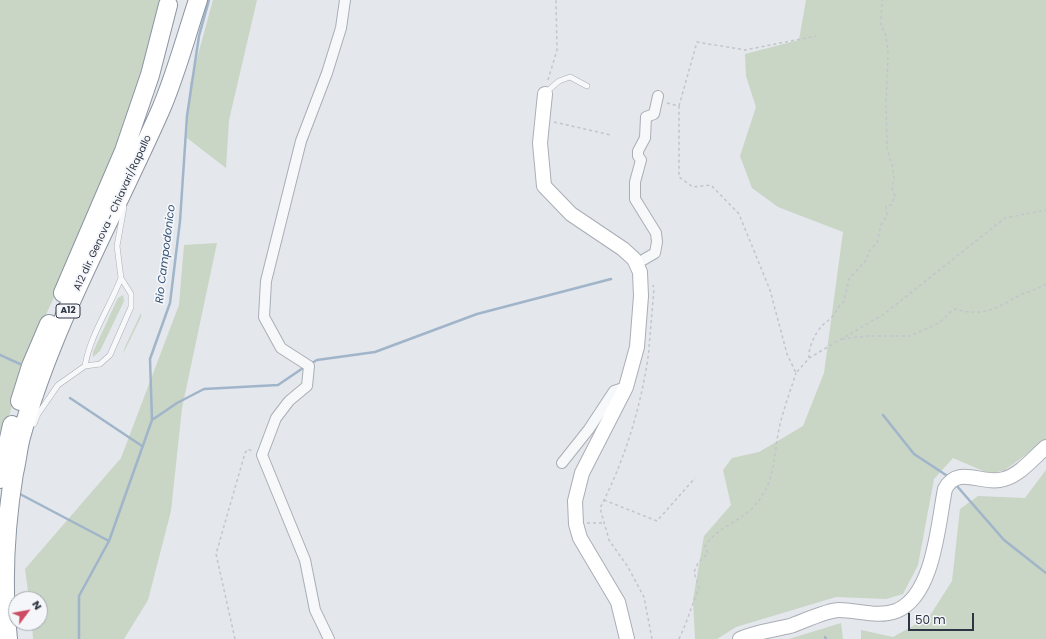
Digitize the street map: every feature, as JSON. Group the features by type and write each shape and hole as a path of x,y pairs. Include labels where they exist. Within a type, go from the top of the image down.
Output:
{"highway":[{"name":"A12 dir. Genova - Chiavari/Rapallo","path":"8,639 4,609 6,546 11,492 20,438 43,371 76,294 162,108 198,0"},
{"name":"A12","path":"0,479 7,441 31,366 124,151 150,75 168,5"}],"street":[{"path":"329,639 315,610 305,560 262,455 276,418 289,401 307,386 309,366 281,348 264,317 266,281 302,141 327,73 341,28 345,0"},
{"path":"544,94 540,144 544,186 571,214 623,249 634,259 640,272 641,296 637,347 626,387 582,473 575,502 576,524 580,538 618,602 627,639"},
{"path":"643,260 655,253 657,242 656,233 635,199 635,182 641,160 638,156 638,151 645,138 646,116 654,114 658,96"},
{"path":"562,463 589,429 614,391 626,387"},
{"path":"740,639 789,626 837,610 878,614 896,611 911,600 921,586 929,569 944,489 948,482 958,476 1004,480 1014,475 1046,447"}],"lane":[{"path":"544,94 559,81 570,77 587,86"},
{"path":"155,138 162,108"},
{"path":"32,428 38,414 58,385 85,366 100,364 110,355 131,307 131,294 121,278 118,246 124,202 152,146"},
{"path":"85,366 88,350 112,301 121,278"},
{"path":"6,546 25,449"}],"path":[{"path":"544,94 557,50 556,0"},
{"path":"809,358 809,353 816,334 844,302 849,279 866,260 870,250 877,243 881,225 887,216 886,206 891,205 895,196 892,189 894,180 893,168 886,149 888,53 886,36 881,24 882,0"},
{"path":"796,373 787,354 770,290 739,214 711,185 694,187 679,177 679,106 697,42 745,50 816,36"},
{"path":"658,96 668,103 679,106"},
{"path":"542,122 556,122 611,134"},
{"path":"679,639 686,628 690,611 699,588 694,572 698,563 708,553 705,546 710,537 743,517 757,503 772,476 779,429 796,373 809,358 884,314 1005,218 1046,210"},
{"path":"840,339 868,336 910,336 940,323 954,308 966,312 981,313 1007,304 1022,294 1046,284"},
{"path":"640,398 629,438 613,483 600,508 609,540 628,567 644,596 652,639"},
{"path":"235,639 216,554 245,453 248,450 262,455"},
{"path":"604,500 657,521 695,478"},
{"path":"576,524 604,523"}],"green space":[{"path":"0,0 162,0 128,119 89,223 24,361 0,450"},
{"path":"213,0 257,0 229,120 226,168 187,138 190,84"},
{"path":"806,0 1046,0 1046,440 1005,470 990,474 953,458 934,479 918,565 903,594 886,599 836,597 736,627 717,639 695,639 693,600 704,536 731,505 723,470 732,458 759,452 803,426 824,373 843,232 778,207 752,188 740,156 756,107 746,76 745,54 799,40"},
{"path":"217,243 182,408 171,511 148,600 124,639 33,639 32,631 48,631 48,591 28,591 25,569 121,458 179,305 184,245"},
{"path":"123,295 124,301 100,351 93,357 93,352 118,298"},
{"path":"141,313 141,317 123,354 125,347"},
{"path":"1046,470 1046,639 861,639 861,630 893,637 929,617 952,581 960,509 978,496 1025,498"},
{"path":"841,623 843,639 789,639"}],"waterway":[{"name":"Rio Campodonico","path":"79,639 79,596 109,541 152,420 150,359 170,303 180,221 187,116 199,36 209,0"},
{"path":"310,364 317,360 375,352 477,314 611,279"},
{"path":"0,355 20,364"},
{"path":"152,420 177,403 204,389 278,385 306,366"},
{"path":"70,398 142,446"},
{"path":"883,415 914,454 949,477"},
{"path":"956,485 1004,540 1046,573"},
{"path":"18,493 109,541"}]}
